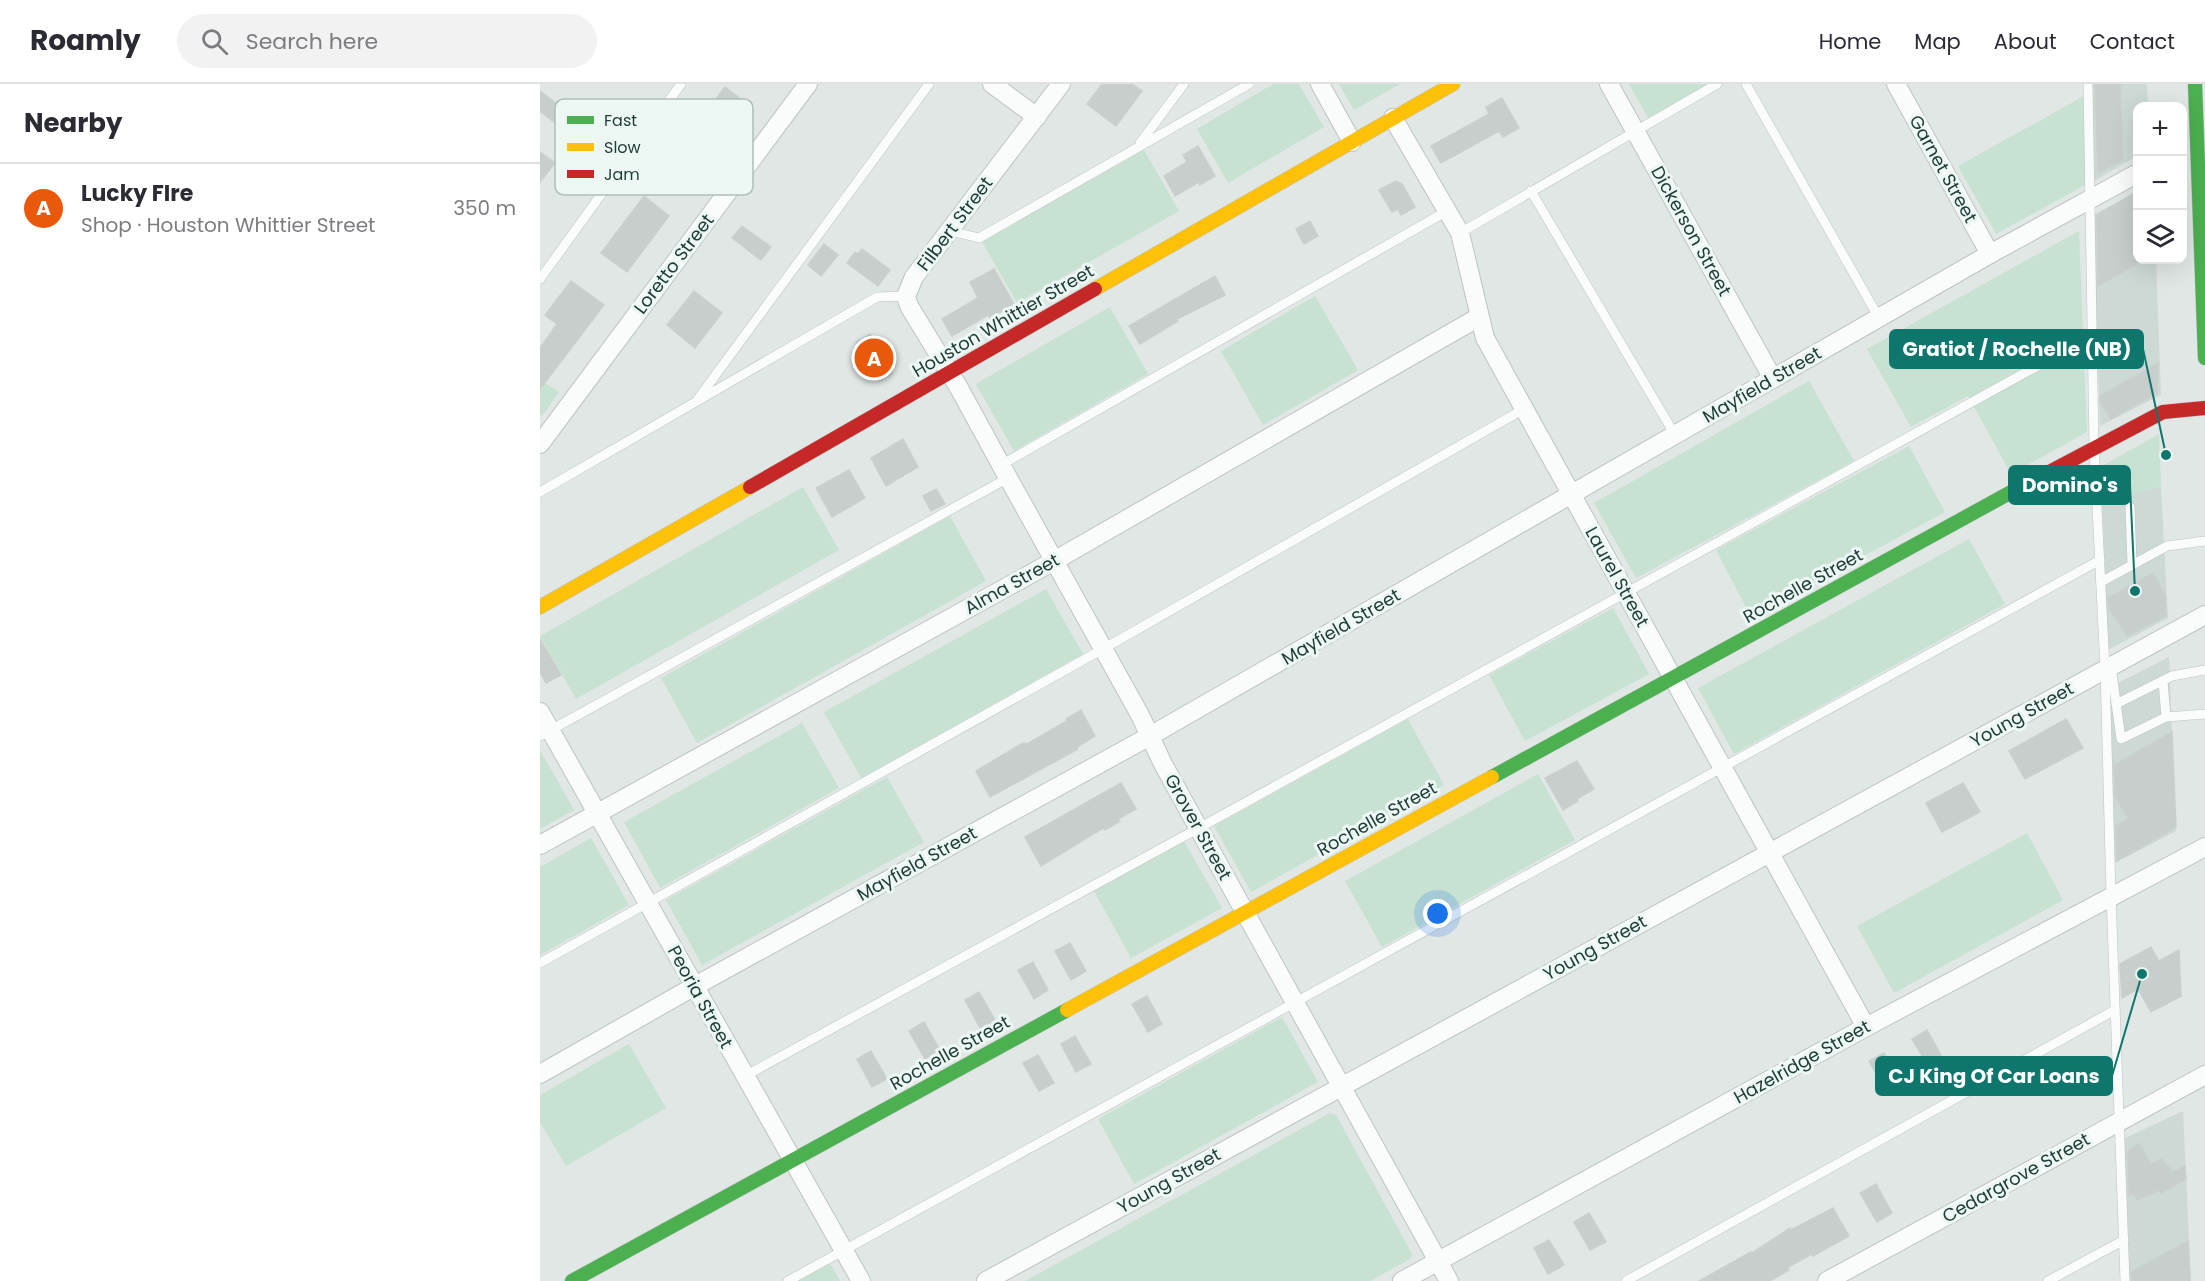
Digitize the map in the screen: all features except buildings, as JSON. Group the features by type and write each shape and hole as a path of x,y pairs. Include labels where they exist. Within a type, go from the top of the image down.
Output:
{"street":[{"name":"Loretto Street","path":"753,157 808,84"},
{"path":"992,84 1037,117"},
{"name":"Filbert Street","path":"906,296 914,277 1061,84"},
{"path":"1320,84 1352,142"},
{"name":"Houston Whittier Street","path":"540,607 1453,84"},
{"name":"Dickerson Street","path":"1609,84 1773,379"},
{"name":"Garnet Street","path":"1896,84 1990,254"},
{"path":"2195,84 2195,174 2205,358"},
{"name":"Laurel Street","path":"1393,118 1460,233 1485,338 1866,1027"},
{"name":"Mayfield Street","path":"540,1074 695,986 1150,736 1990,254 2133,176"},
{"name":"Loretto Street","path":"542,436 724,195"},
{"path":"906,296 909,306 949,373"},
{"name":"Alma Street","path":"540,845 1054,561 1479,317"},
{"name":"Grover Street","path":"949,373 1449,1281"},
{"name":"Rochelle Street","path":"572,1281 2094,447 2163,412 2205,408"},
{"name":"Young Street","path":"986,1281 2205,615"},
{"name":"Peoria Street","path":"540,712 545,733 597,813 861,1281"},
{"name":"Hazelridge Street","path":"1402,1281 1866,1027 2205,847"},
{"name":"Cedargrove Street","path":"1827,1281 2205,1075"}],"lane":[{"path":"670,99 681,84"},
{"path":"696,402 929,84"},
{"path":"1137,148 1184,84"},
{"path":"950,231 979,238 1249,84"},
{"path":"1460,233 1717,84"},
{"path":"1746,84 1879,318"},
{"path":"2088,84 2094,447 2108,667 2111,895 2125,1281"},
{"path":"1531,191 1674,435"},
{"path":"540,279 601,195"},
{"path":"545,733 1005,471 1447,211"},
{"path":"540,492 877,297 906,296"},
{"path":"745,1076 2092,336"},
{"path":"540,963 1103,649 1524,409"},
{"path":"2130,507 2132,565"},
{"path":"2101,582 2168,546 2205,541"},
{"path":"788,1281 2100,560"},
{"path":"2108,667 2121,739 2166,717 2205,714"},
{"path":"2116,704 2172,676 2205,670"},
{"path":"2163,681 2166,717"},
{"path":"1626,1281 2115,1011"},
{"path":"2048,1281 2124,1240"}],"shaded area":[{"path":"2091,84 2147,84 2148,102 2133,102 2133,158 2094,181"},
{"path":"2133,194 2133,264 2156,264 2161,395 2100,426 2093,215"},
{"path":"2161,487 2168,618 2108,650 2102,498"},
{"path":"2169,657 2176,831 2115,863 2110,687"},
{"path":"2183,1111 2191,1281 2128,1281 2123,1139"}],"green space":[{"path":"1273,84 1299,84 1324,127 1228,183 1197,129"},
{"path":"1339,84 1400,84 1354,110"},
{"path":"1629,84 1707,84 1648,118"},
{"path":"2084,96 2085,185 1996,234 1958,166"},
{"path":"1144,150 1179,211 1017,303 982,242"},
{"path":"2079,231 2087,432 2011,474 1968,396 1911,427 1867,349"},
{"path":"1315,296 1358,370 1263,425 1221,351"},
{"path":"1110,307 1148,374 1014,451 976,384"},
{"path":"540,380 559,392 542,416 540,415"},
{"path":"1809,381 1854,461 1636,578 1594,503"},
{"path":"2159,434 2161,487 2102,498 2102,466"},
{"path":"1909,446 1945,512 1751,617 1716,550"},
{"path":"803,487 839,550 576,699 540,636"},
{"path":"950,516 986,581 697,743 661,678"},
{"path":"1969,539 2005,604 1734,754 1698,688"},
{"path":"1046,589 1083,654 861,778 824,712"},
{"path":"1613,608 1649,674 1525,741 1489,675"},
{"path":"1408,719 1444,785 1251,892 1214,826"},
{"path":"802,723 839,788 660,888 624,822"},
{"path":"540,750 574,810 540,829"},
{"path":"1538,774 1575,840 1382,947 1345,881"},
{"path":"887,777 924,842 702,965 666,900"},
{"path":"2027,833 2063,900 1894,993 1857,926"},
{"path":"591,838 629,905 540,955 540,867"},
{"path":"1184,841 1222,908 1131,958 1094,891"},
{"path":"1282,1017 1318,1082 1134,1184 1098,1119"},
{"path":"629,1044 666,1108 566,1166 540,1122 540,1095"},
{"path":"1330,1113 1336,1115 1412,1254 1410,1259 1370,1281 1025,1281"},
{"path":"827,1258 840,1281 785,1281"}],"traffic: fast":[{"path":"2195,84 2205,358"},
{"path":"1492,777 2015,490"},
{"path":"572,1281 1067,1010"}],"traffic: slow":[{"path":"1095,289 1453,84"},
{"path":"540,607 750,487"},
{"path":"1067,1010 1492,777"}],"traffic: jam":[{"path":"750,487 1095,289"},
{"path":"2015,490 2163,412 2205,408"}],"place":[{"name":"Lucky FIre","path":"874,358"},
{"name":"Gratiot / Rochelle (NB)","path":"2166,455"},
{"name":"Domino's","path":"2135,591"},
{"name":"CJ King Of Car Loans","path":"2142,974"}]}
